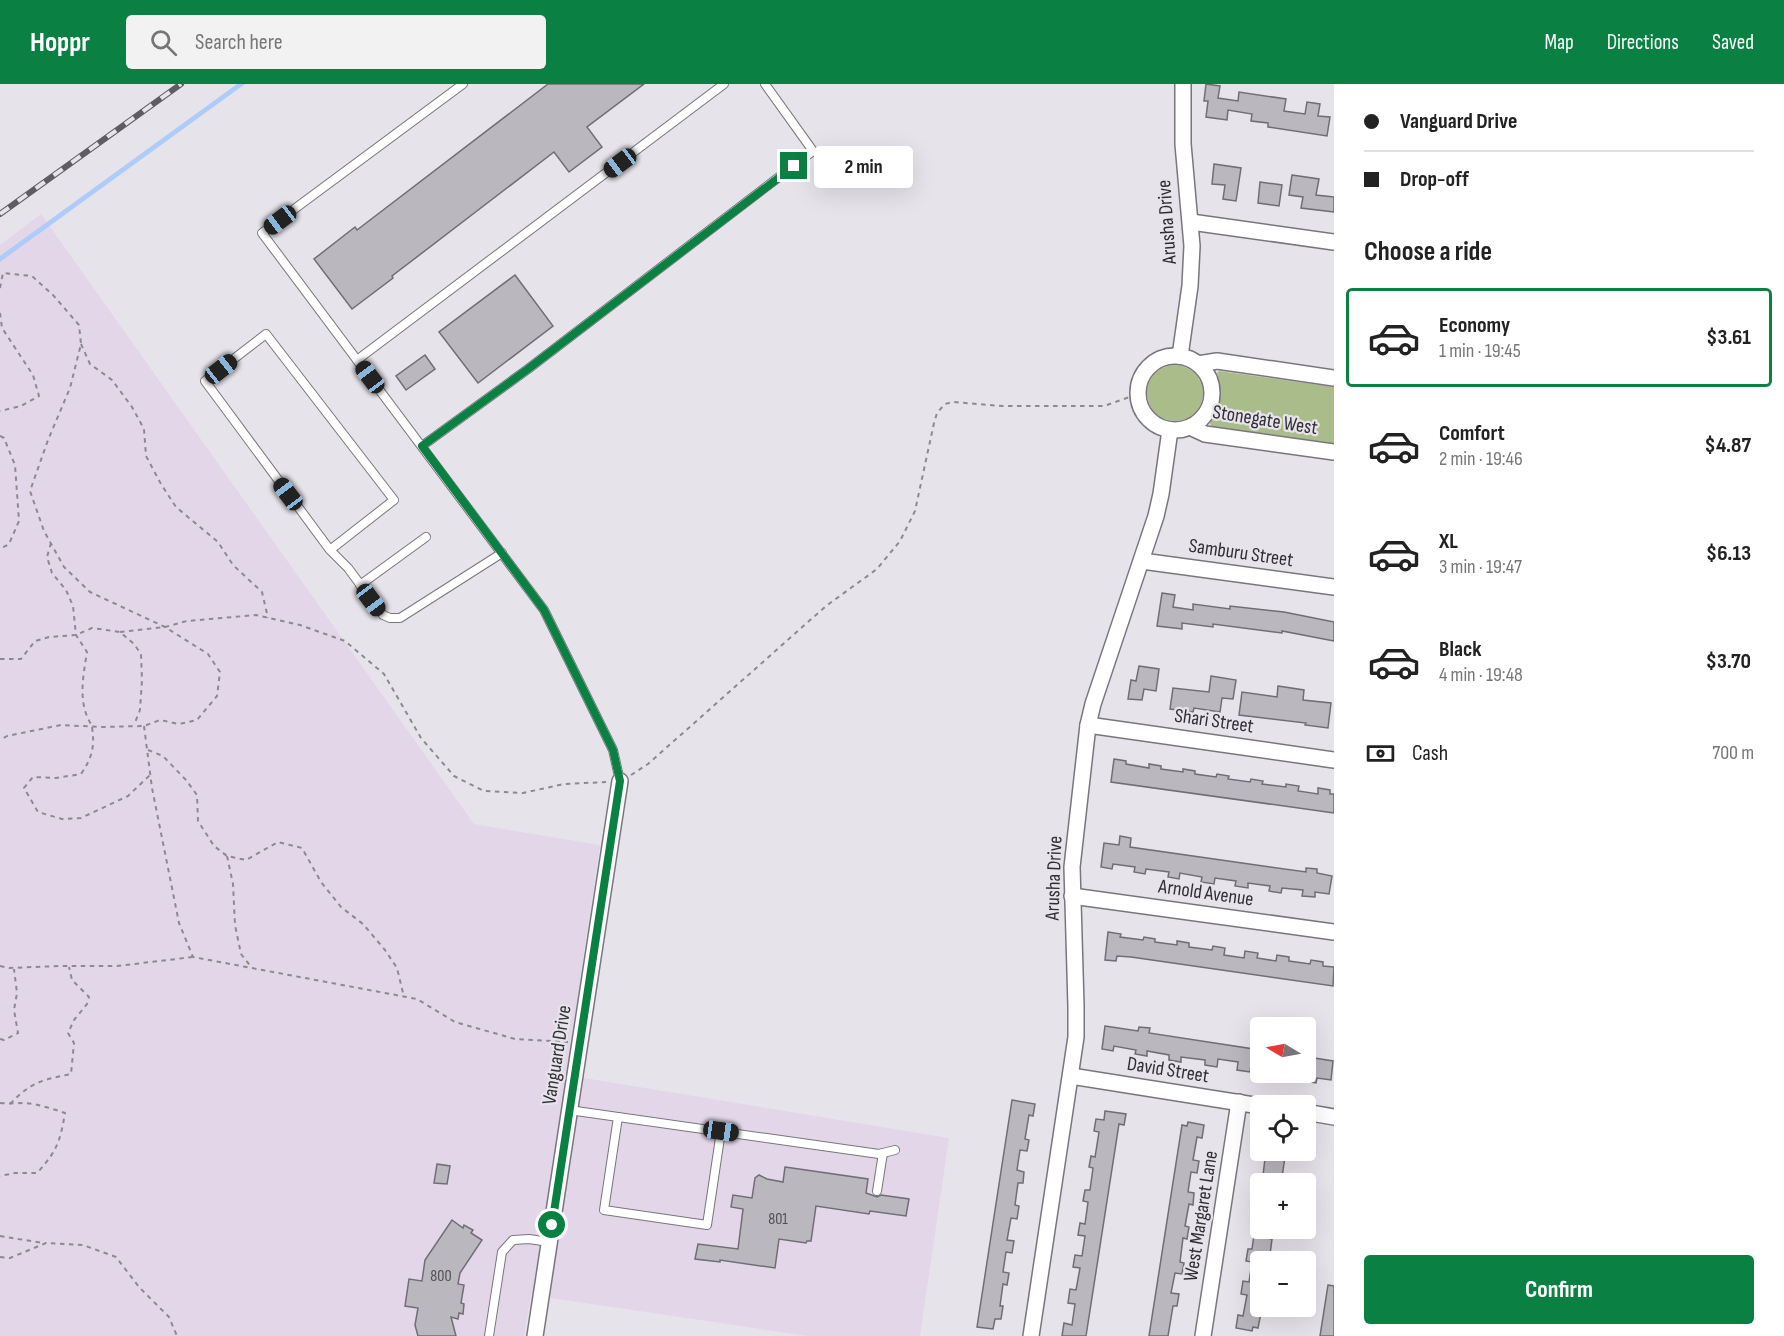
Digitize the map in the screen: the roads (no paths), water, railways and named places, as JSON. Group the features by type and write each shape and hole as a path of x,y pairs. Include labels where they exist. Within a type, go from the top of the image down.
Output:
{"street":[{"name":"Arusha Drive","path":"1180,356 1191,271 1191,222 1183,144 1183,84"},
{"path":"1191,222 1334,242"},
{"path":"1168,356 1180,356 1198,364 1205,371 1212,390 1208,410 1202,418 1190,427 1170,430 1149,419 1142,409 1138,394 1141,379 1151,364 1168,356"},
{"path":"1198,364 1217,361 1334,378"},
{"name":"Stonegate West","path":"1190,427 1205,434 1334,452"},
{"name":"Arusha Drive","path":"1030,1336 1071,1076 1077,1016 1072,896 1073,859 1088,725 1159,505 1170,430"},
{"name":"Samburu Street","path":"1142,561 1334,587"},
{"name":"Shari Street","path":"1088,725 1334,760"},
{"name":"Vanguard Drive","path":"535,1336 620,781"},
{"name":"Arnold Avenue","path":"1072,896 1334,932"},
{"name":"David Street","path":"1071,1076 1250,1104"},
{"name":"West Margaret Lane","path":"1203,1336 1239,1102"},
{"path":"1316,1114 1334,1117"}],"lane":[{"path":"463,84 262,233 544,610 613,750 620,781"},
{"path":"357,360 724,84"},
{"path":"422,446 528,369 813,151 765,84"},
{"path":"330,550 394,500 266,334 205,381 330,550 348,568 383,615 400,618 502,553"},
{"path":"360,585 426,537"},
{"path":"570,1110 879,1154 895,1150"},
{"path":"618,1117 604,1210 707,1225 721,1131"},
{"path":"877,1191 883,1153"},
{"path":"489,1336 502,1252 513,1240 529,1239 549,1242"}],"water":[{"path":"237,84 245,84 0,262 0,256"}],"railway":[{"path":"0,214 181,84"}]}
